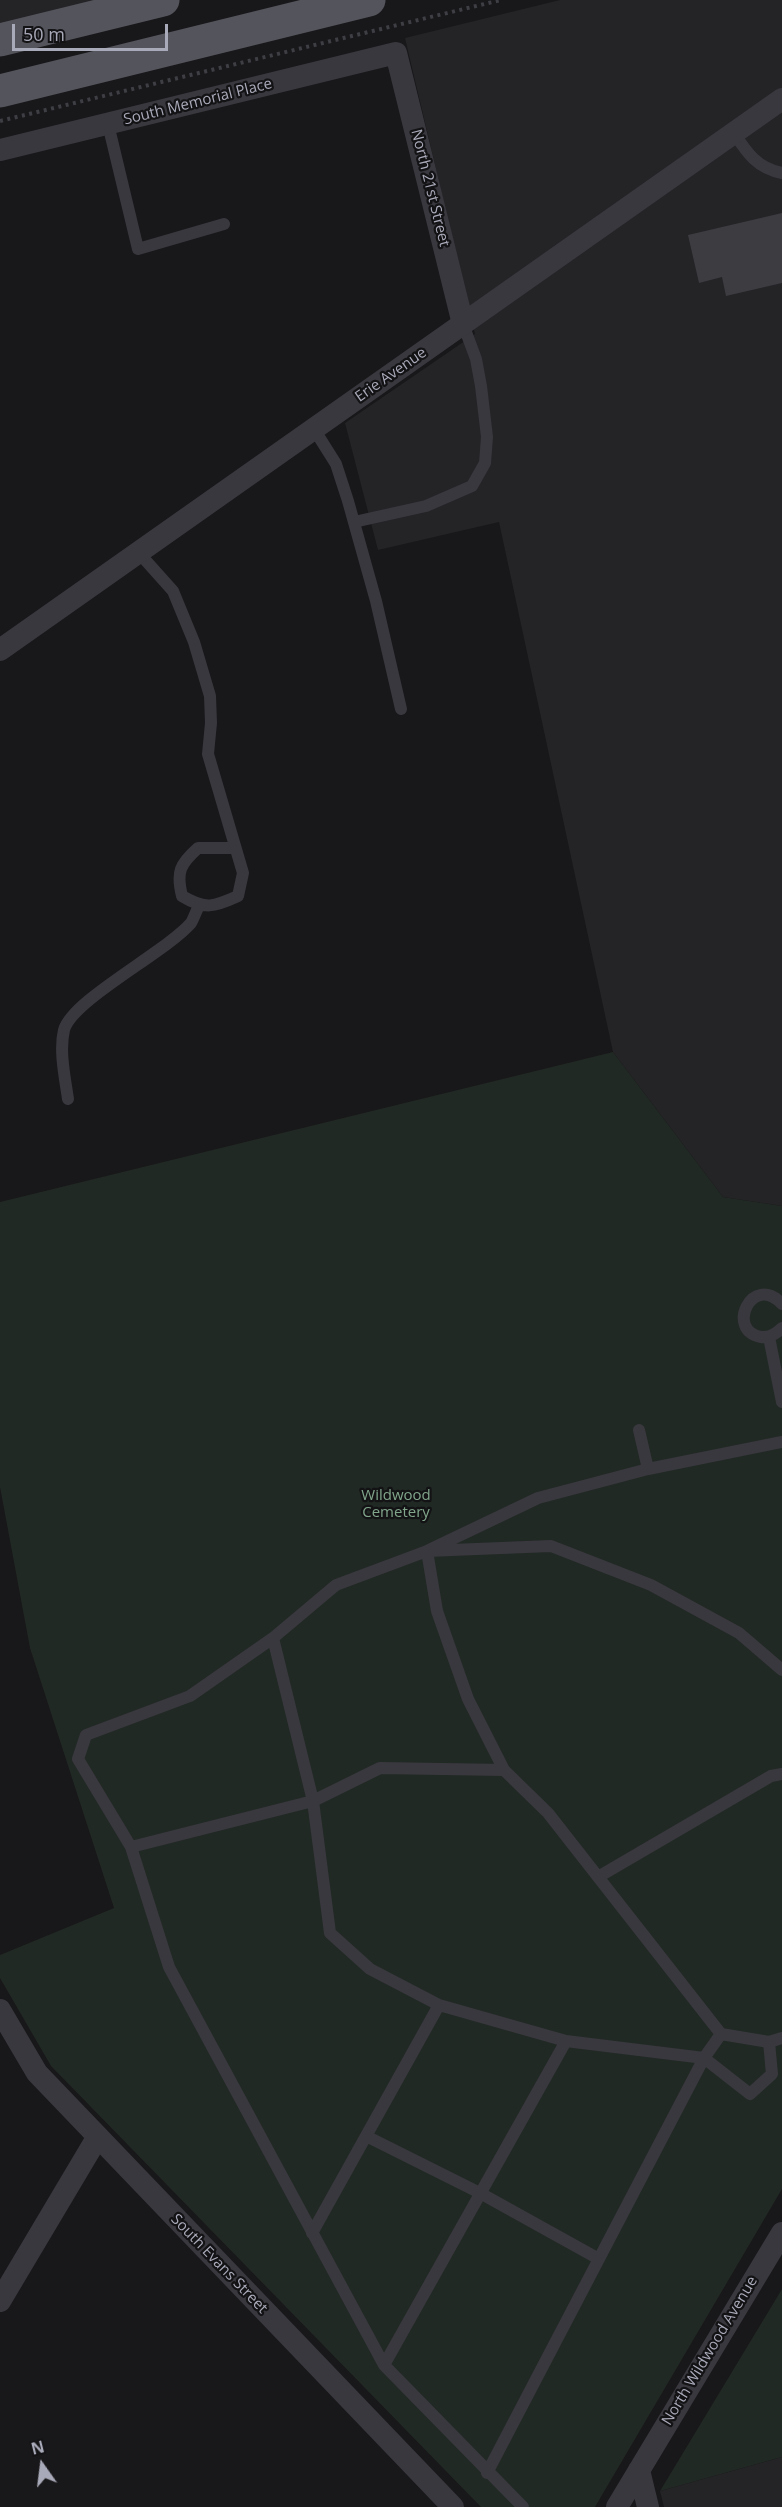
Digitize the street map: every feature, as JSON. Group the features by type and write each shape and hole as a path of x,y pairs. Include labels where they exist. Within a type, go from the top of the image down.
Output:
{"main road":[{"path":"0,40 163,0"},
{"path":"0,91 348,3"}],"street":[{"name":"South Memorial Place","path":"0,150 396,53"},
{"name":"North 21st Street","path":"396,53 463,324"},
{"name":"Erie Avenue","path":"0,650 782,99"},
{"name":"South Evans Street","path":"0,2010 37,2073 453,2507"},
{"path":"0,2301 97,2138"},
{"name":"North Wildwood Avenue","path":"617,2507 782,2233"},
{"path":"639,2470 648,2507"}],"lane":[{"path":"108,124 138,249 224,224"},
{"path":"734,133 752,160 770,171 782,173"},
{"path":"354,522 426,506 472,486 484,463 488,437 476,359 463,324"},
{"path":"314,429 336,464 354,522 402,709"},
{"path":"139,553 173,591 194,642 210,696 212,723 208,754 243,873 238,896 223,903 199,906 182,896 178,878 184,860 198,848 234,848"},
{"path":"69,1099 63,1040 65,1027 77,1010 142,963 191,922 199,906"},
{"path":"782,1304 777,1299 764,1295 757,1296 747,1305 744,1318 749,1331 755,1335 769,1337 782,1328"},
{"path":"769,1337 782,1402"},
{"path":"639,1430 648,1469"},
{"path":"522,2507 384,2365 169,1967 130,1847 78,1759 86,1735 190,1696 273,1638 336,1586 427,1551 538,1498 648,1469 782,1442"},
{"path":"427,1551 551,1545 651,1586 739,1633 782,1670"},
{"path":"427,1551 437,1611 468,1699 504,1770 548,1813 721,2034 769,2042 782,2038"},
{"path":"273,1638 314,1801 330,1933 370,1969 439,2005 566,2042 704,2058 750,2094 772,2074 769,2042"},
{"path":"130,1847 314,1801 380,1768 504,1770"},
{"path":"598,1877 771,1776 782,1774"},
{"path":"312,2233 439,2005"},
{"path":"487,2473 704,2058 721,2034"},
{"path":"384,2365 566,2042"},
{"path":"366,2136 480,2193 599,2259"}],"path":[{"path":"0,122 501,0"}],"shaded area":[{"path":"0,0 163,0 0,40"},
{"path":"560,0 782,0 782,1206 723,1197 613,1052 499,522 378,550 345,423 475,334 405,38"},
{"path":"782,2457 782,2507 664,2507 660,2491"}],"green space":[{"name":"Wildwood Cemetery","path":"613,1052 723,1197 782,1206 782,2189 595,2507 481,2507 51,2066 0,1978 0,1955 114,1908 30,1648 0,1487 0,1202"},
{"path":"782,2289 782,2457 660,2491"}],"building":[{"path":"782,213 782,283 726,296 722,277 699,283 688,235"}]}
